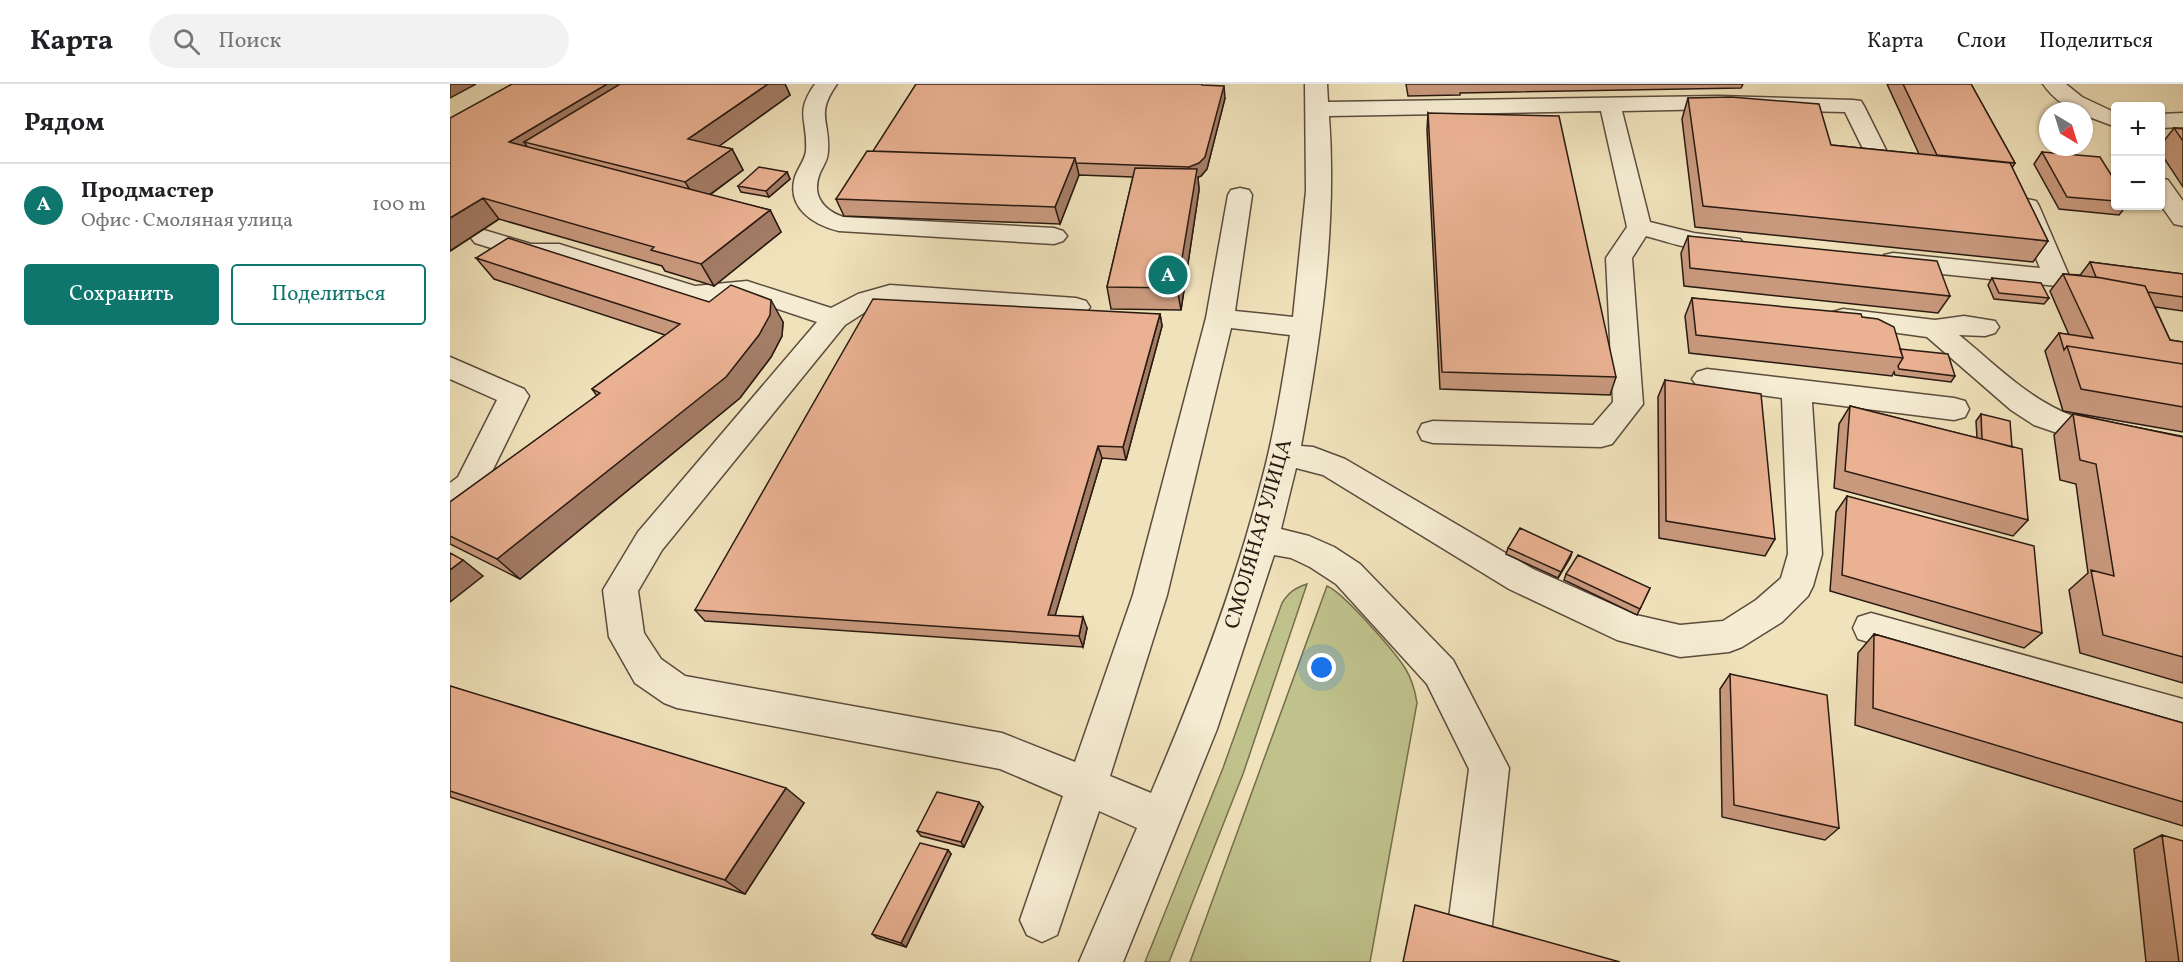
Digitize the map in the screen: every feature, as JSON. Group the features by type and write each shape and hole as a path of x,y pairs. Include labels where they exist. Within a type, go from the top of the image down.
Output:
{"street":[{"path":"826,84 814,99 812,117 817,136 817,155 806,178 806,195 818,215 839,224 1054,236"},
{"path":"2054,84 2062,93 2111,119"},
{"path":"1317,96 1412,110 1610,105 1765,93 1853,106 1880,162"},
{"name":"СМОЛЯНАЯ УЛИЦА","path":"1101,962 1162,818 1234,628 1262,539 1284,454 1306,328 1320,178 1317,96"},
{"path":"1433,432 1601,436 1628,404 1619,258 1639,226 1610,105"},
{"path":"2165,121 2183,120"},
{"path":"1870,259 2057,278 2017,183"},
{"path":"2165,193 2183,219"},
{"path":"1042,921 1150,595 1220,318 1240,195"},
{"path":"1639,226 1694,241 1752,247"},
{"path":"484,238 530,252 559,252 694,295 747,289 835,319"},
{"path":"1076,307 890,294 860,302 835,319 650,541 620,590 627,637 648,670 677,691 1002,751 1162,818"},
{"path":"1816,315 1935,328 1964,325 1985,327"},
{"path":"1220,318 1306,328"},
{"path":"1935,328 2022,403 2045,417 2069,426 2183,448"},
{"path":"450,367 514,396 470,485 450,500"},
{"path":"1707,379 1954,409"},
{"path":"1284,454 1313,459 1334,467 1521,579 1630,629 1680,641 1729,636 1769,612 1796,586 1805,554 1796,390"},
{"path":"1262,539 1297,546 1322,557 1348,574 1440,672 1490,768 1470,925"},
{"path":"1871,628 2183,717"}],"green space":[{"path":"1307,584 1243,774 1169,962 1145,962 1223,768 1282,603 1293,591"},
{"path":"1327,586 1345,599 1399,660 1411,680 1417,703 1370,962 1190,962"}],"building":[{"path":"512,84 607,84 509,142 770,210 701,264 651,250 654,247 483,198 450,218 450,118"},
{"path":"620,84 768,84 688,139 732,149 685,182 524,142"},
{"path":"916,84 1202,84 1224,86 1205,157 1199,163 1189,167 1076,163 1075,158 873,151"},
{"path":"1903,84 1971,84 2015,163 1937,155"},
{"path":"1731,97 1819,104 1831,145 2010,163 2048,241 1703,206 1688,98"},
{"path":"1428,113 1559,116 1616,377 1442,372"},
{"path":"2174,128 2183,129 2183,141"},
{"path":"867,151 1075,158 1055,207 836,199"},
{"path":"2044,156 2100,157 2111,175 2111,201 2067,197"},
{"path":"759,167 787,172 766,191 738,186"},
{"path":"1135,168 1197,169 1177,288 1107,287"},
{"path":"1688,236 1937,261 1950,296 1690,268"},
{"path":"508,238 709,302 731,285 771,300 770,315 759,335 726,377 497,559 450,536 450,502 600,393 592,389 680,324 476,258"},
{"path":"2090,262 2183,274 2183,297 2148,292 2145,286 2096,277"},
{"path":"2063,274 2145,286 2170,340 2183,342 2183,364 2067,346 2064,350 2059,333 2093,338"},
{"path":"1992,278 2041,283 2049,298 1999,293"},
{"path":"1692,298 1861,314 1862,317 1878,319 1894,327 1903,358 1696,335"},
{"path":"873,299 1160,314 1123,447 1098,446 1048,615 1083,617 1079,636 695,610"},
{"path":"2067,346 2183,364 2183,407 2081,389"},
{"path":"1900,349 1948,354 1955,376 1899,369 1898,366 1903,358"},
{"path":"1665,380 1761,394 1775,539 1666,521"},
{"path":"1850,406 2022,449 2028,520 1845,471"},
{"path":"1981,414 2010,421 2012,447 1982,439"},
{"path":"2073,414 2183,437 2183,657 2103,635 2091,570 2114,576 2096,464 2080,460"},
{"path":"1847,496 2034,546 2042,633 1842,575"},
{"path":"1520,528 1572,552 1561,572 1508,548"},
{"path":"450,553 463,560 450,570"},
{"path":"1578,555 1650,588 1640,609 1566,574"},
{"path":"1874,634 2183,723 2183,802 1873,708"},
{"path":"1730,674 1827,695 1839,828 1734,805"},
{"path":"450,686 786,788 725,880 450,791"},
{"path":"937,792 979,802 961,842 917,831"},
{"path":"2162,835 2183,841 2183,962 2179,962"},
{"path":"920,843 948,850 901,943 872,934"},
{"path":"1415,905 1620,962 1403,962"}],"place":[{"name":"Продмастер","path":"1168,275"}]}
